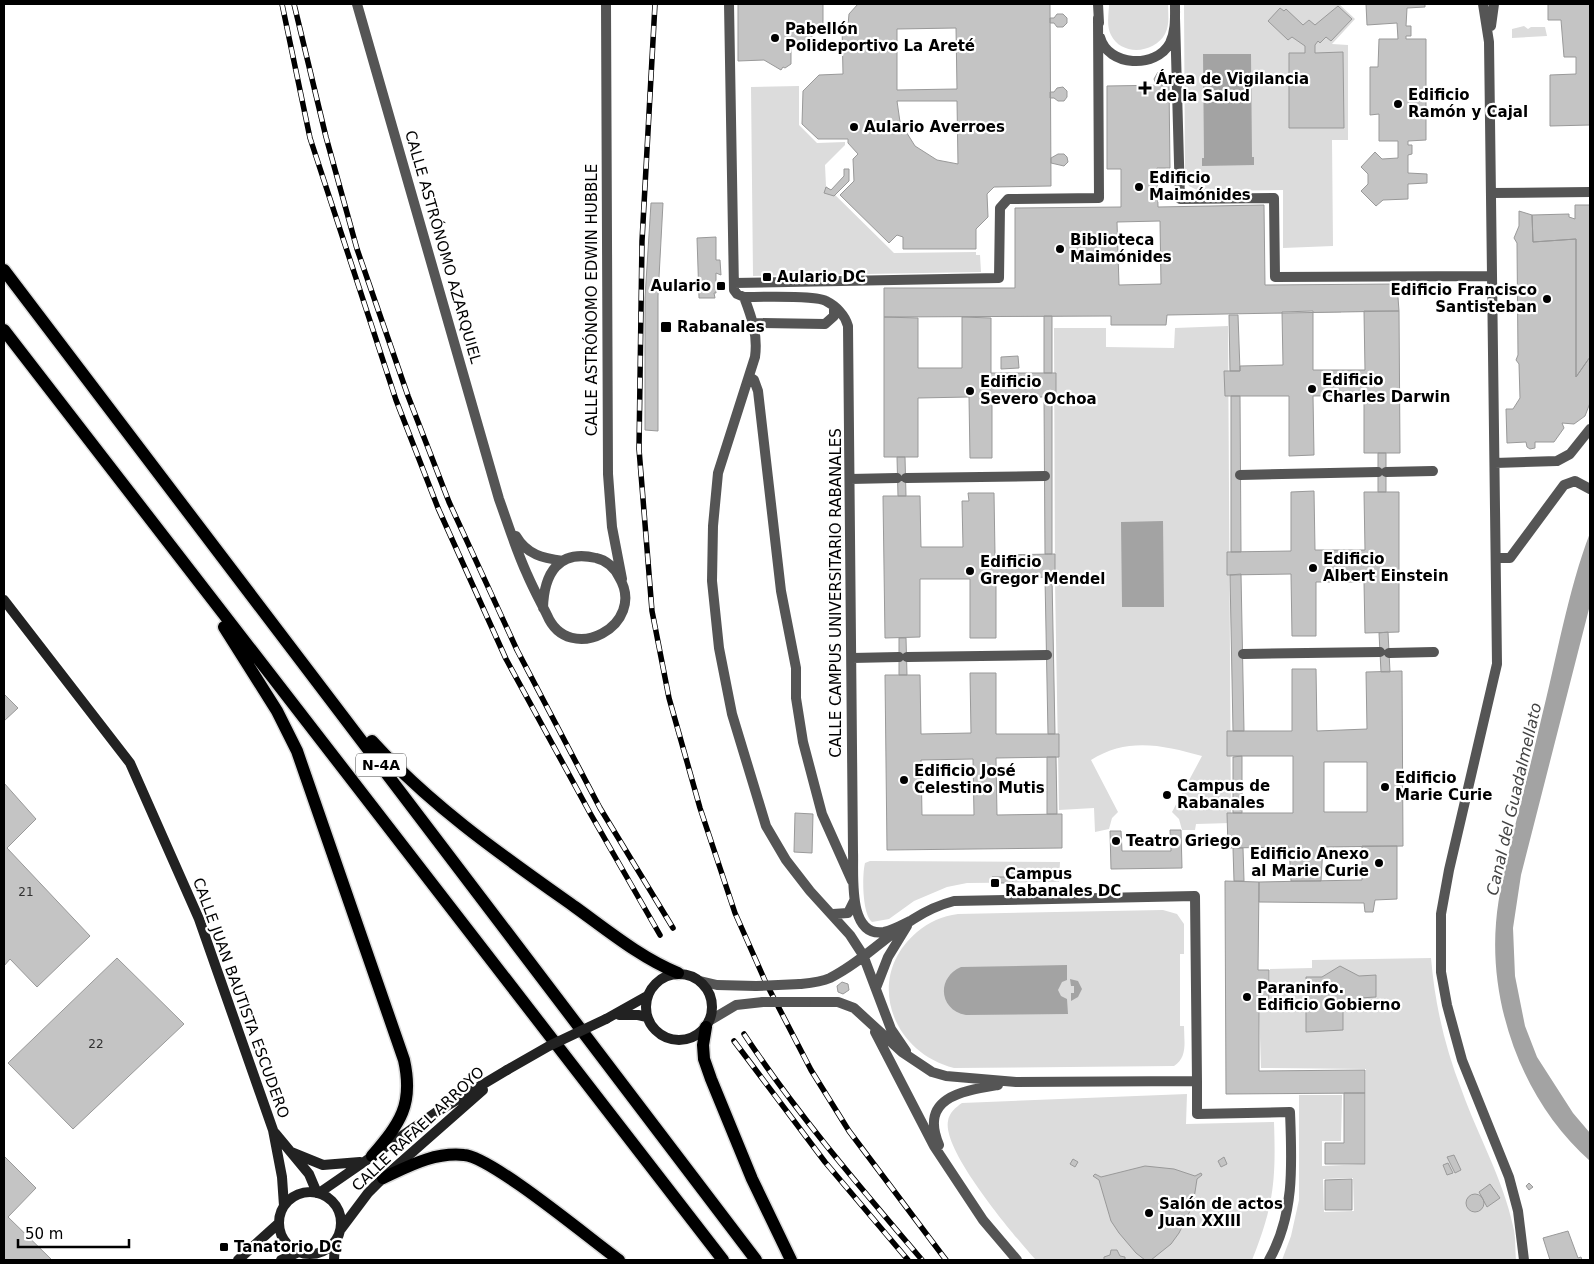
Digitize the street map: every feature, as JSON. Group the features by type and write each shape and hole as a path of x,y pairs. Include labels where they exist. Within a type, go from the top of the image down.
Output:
{"main road":[{"name":"N-4A","path":"4,270 756,1260"},
{"name":"N-4A","path":"4,330 723,1260"},
{"path":"171,548 257,678 297,751 404,1060 408,1087 402,1116 395,1129 369,1158"},
{"path":"301,660 401,773 444,810 493,849 622,940 678,973"},
{"path":"707,1024 703,1044 704,1059 711,1079 752,1179 791,1260"},
{"path":"384,1178 424,1159 441,1155 466,1155 492,1166 619,1260"}],"street":[{"name":"CALLE ASTRÓNOMO AZARQUIEL","path":"357,4 499,499"},
{"name":"CALLE ASTRÓNOMO EDWIN HUBBLE","path":"606,4 608,474 612,527 625,595"},
{"path":"728,4 734,283 736,294 744,297 754,323 757,344 748,380 718,473 713,526 712,582 719,648 732,714 766,826 784,857 804,884 833,914 863,955 891,1029 913,1060"},
{"path":"734,283 999,278 1000,208 1008,199 1099,198 1098,4"},
{"path":"1175,4 1180,199 1274,198 1275,277 1492,276"},
{"path":"1483,4 1489,42 1498,664 1449,870 1442,914 1441,972 1447,1005 1462,1060 1509,1177 1518,1211 1524,1260"},
{"path":"1489,42 1494,4"},
{"path":"1098,18 1100,40 1105,48 1112,55 1127,61 1148,60 1164,51 1172,37 1175,18"},
{"path":"1491,193 1590,192"},
{"name":"CALLE CAMPUS UNIVERSITARIO RABANALES","path":"744,297 818,298 825,300 846,318 848,326 854,895 858,916 870,930 883,932 910,921"},
{"path":"754,323 825,324 834,316 834,308"},
{"name":"CALLE CAMPUS UNIVERSITARIO RABANALES","path":"748,380 751,378 754,380 758,391 781,590 796,668 796,698 803,742 822,814 836,850 854,884"},
{"path":"1495,463 1557,461 1570,454 1590,429"},
{"path":"1240,474 1433,471"},
{"path":"850,479 1045,476"},
{"path":"1496,558 1510,558 1564,485 1575,480 1590,489"},
{"path":"499,499 517,538 526,549 541,558 563,561"},
{"path":"499,499 527,574 549,621 556,629 576,639 591,639 601,636 613,627 620,618 625,595 618,574 600,559 577,556 563,561 547,577 543,608"},
{"name":"CALLE JUAN BAUTISTA ESCUDERO","path":"4,600 130,763 199,919 273,1130 282,1177 284,1206"},
{"path":"1242,654 1434,652"},
{"path":"852,658 1047,655"},
{"path":"833,914 845,914 851,910 854,895"},
{"name":"CALLE CAMPUS UNIVERSITARIO RABANALES","path":"700,981 717,985 756,986 800,984 830,978 910,921 940,904 969,899 1195,896 1197,1114 1290,1112 1292,1189 1284,1223 1269,1260"},
{"name":"CALLE CAMPUS UNIVERSITARIO RABANALES","path":"876,988 888,957 910,921"},
{"path":"707,1024 712,1000 700,981 686,974 678,973 659,980 647,996 647,1017 656,1031 662,1036 678,1040 693,1037 707,1024 736,1005 762,1002 822,1001 847,1004 859,1012 913,1060 932,1072 946,1076 1016,1082 1197,1081"},
{"name":"CALLE RAFAEL ARROYO","path":"318,1193 435,1113 549,1046 611,1017 647,996"},
{"name":"CALLE RAFAEL ARROYO","path":"611,1017 638,1014 647,1017"},
{"path":"871,1024 934,1146 983,1220 1018,1260"},
{"name":"CALLE RAFAEL ARROYO","path":"341,1229 368,1193 498,1076"},
{"path":"949,1169 936,1138 934,1123 940,1104 948,1097 965,1091 1016,1082"},
{"name":"CALLE JUAN BAUTISTA ESCUDERO","path":"273,1130 310,1174 318,1193"},
{"path":"291,1152 323,1165 348,1164 369,1158"},
{"path":"303,1255 282,1237 279,1223 284,1206 290,1199 302,1193 318,1193 332,1200 341,1216 341,1229 336,1242 334,1260"},
{"path":"238,1260 279,1223"},
{"path":"281,1260 323,1252 336,1242"}],"shaded area":[{"path":"1109,4 1168,4 1167,30 1160,41 1146,49 1138,50 1122,47 1116,42 1109,31"},
{"path":"1184,4 1339,4 1355,19 1332,44 1348,45 1348,140 1332,140 1333,246 1283,248 1283,190 1199,191 1189,186 1185,176"},
{"path":"1524,26 1528,29 1531,27 1545,27 1547,36 1512,38 1512,29"},
{"path":"1203,54 1251,54 1252,157 1254,157 1254,165 1202,166 1202,158 1204,158"},
{"path":"799,86 799,125 817,143 845,142 845,145 825,165 826,186 894,253 976,252 976,255 980,255 981,272 753,276 751,87"},
{"path":"1228,326 1231,823 1196,824 1195,830 1182,830 1179,819 1172,812 1202,756 1159,746 1145,745 1118,748 1091,760 1118,812 1112,818 1109,829 1095,832 1094,808 1059,810 1055,582 1054,328 1106,328 1106,347 1174,348 1175,328"},
{"path":"1163,521 1164,607 1122,607 1121,522"},
{"path":"1590,533 1590,605 1521,875 1513,928 1515,976 1525,1026 1537,1057 1573,1113 1590,1133 1590,1161 1567,1138 1547,1112 1530,1083 1516,1053 1506,1021 1495,956 1496,923 1500,891 1575,578"},
{"path":"870,861 1060,862 1059,882 967,883 947,887 914,901 889,919 872,922 866,911 863,885 865,863"},
{"path":"1163,910 1177,914 1184,924 1184,954 1180,954 1180,1026 1184,1026 1184,1048 1181,1058 1174,1066 954,1068 932,1059 914,1046 901,1030 892,1011 889,991 892,970 901,950 917,932 931,922 941,918 958,914"},
{"path":"1431,958 1435,993 1446,1042 1468,1108 1490,1158 1509,1209 1514,1230 1516,1260 1282,1260 1291,1236 1299,1200 1299,1095 1342,1095 1341,1141 1322,1141 1322,1166 1366,1164 1366,1069 1261,1068 1259,1006 1270,1005 1270,969 1312,968 1312,960","holes":["1353,1178 1354,1211 1324,1212 1323,1179"]},
{"path":"1067,965 1067,980 1062,982 1058,990 1061,996 1067,999 1068,1014 966,1015 957,1012 946,1001 944,986 947,978 961,967"},
{"path":"1070,979 1078,981 1082,989 1078,997 1071,1001 1071,993 1074,993 1074,986 1071,986"},
{"path":"1187,1094 1186,1124 1274,1122 1274,1177 1272,1192 1265,1223 1252,1260 1036,1260 982,1193 956,1152 949,1135 948,1121 950,1115 962,1103"}],"building":[{"name":"Pabellón Polideportivo La Areté","path":"738,4 823,4 823,29 812,30 812,45 791,46 791,64 785,68 783,67 781,70 764,60 738,61"},
{"name":"Aulario Averroes","path":"858,4 1050,4 1051,186 994,187 987,194 988,217 976,229 976,249 903,249 903,237 897,235 889,243 840,195 854,181 853,159 858,154 848,143 848,139 818,139 802,124 803,91 819,75 843,74 842,25 848,25 849,14","holes":["956,28 957,89 897,90 897,29","897,101 957,101 958,164 937,160 915,146 900,122"]},
{"name":"Edificio Ramón y Cajal","path":"1366,4 1425,4 1425,7 1407,8 1406,26 1411,26 1411,36 1406,36 1406,39 1426,39 1426,140 1408,141 1408,145 1412,145 1412,154 1408,155 1408,173 1427,174 1427,183 1408,184 1408,199 1383,200 1376,206 1361,191 1368,184 1368,174 1361,167 1375,152 1382,159 1398,158 1398,141 1379,141 1379,114 1370,115 1370,67 1378,67 1379,39 1398,39 1397,23 1367,25"},
{"path":"1548,4 1590,4 1590,125 1550,126 1550,75 1576,74 1576,57 1564,57 1561,20 1548,20"},
{"path":"1338,6 1352,19 1331,41 1326,37 1320,43 1318,41 1315,45 1315,53 1343,52 1344,128 1289,128 1289,53 1305,53 1305,46 1292,37 1288,40 1268,21 1280,8 1284,11 1286,9 1303,25 1309,20 1315,25"},
{"path":"1057,14 1063,14 1067,18 1067,23 1063,27 1057,27 1054,23 1050,23 1050,18 1054,18"},
{"path":"1158,72 1163,77 1161,85 1156,85 1154,79"},
{"name":"Edificio Maimónides","path":"1169,85 1170,168 1157,168 1158,207 1264,205 1265,285 1397,284 1399,311 1167,315 1166,325 1111,325 1111,316 884,317 884,288 1015,288 1015,208 1121,207 1121,169 1107,169 1107,86","holes":["1160,221 1161,284 1119,285 1117,222"]},
{"path":"1063,87 1067,91 1067,97 1064,101 1050,98 1050,92"},
{"path":"1058,154 1064,154 1067,157 1068,162 1064,166 1051,163 1051,158"},
{"path":"844,169 849,169 849,181 834,196 824,193 826,187 831,190 844,176"},
{"path":"651,203 663,203 658,296 658,431 645,430 645,298"},
{"path":"1575,205 1590,205 1590,357 1576,377 1576,239 1533,242 1532,215 1569,214 1569,217 1575,219"},
{"name":"Edificio Francisco Santisteban","path":"1519,211 1532,215 1533,242 1576,239 1576,377 1590,357 1590,403 1585,416 1574,424 1562,423 1564,428 1554,442 1535,442 1535,448 1530,449 1527,447 1526,442 1507,443 1506,409 1513,409 1520,398 1519,364 1516,360 1518,355 1517,243 1514,238 1519,226"},
{"path":"716,237 716,260 720,260 721,275 716,273 715,298 699,298 697,238"},
{"name":"Edificio Charles Darwin","path":"1313,311 1313,370 1365,370 1364,311 1399,311 1400,453 1364,453 1364,395 1313,396 1314,455 1289,456 1289,396 1225,396 1224,371 1240,371 1240,366 1283,365 1282,312"},
{"path":"1229,315 1238,315 1240,371 1230,371"},
{"path":"1044,316 1052,316 1052,373 1044,373"},
{"name":"Edificio Severo Ochoa","path":"884,317 918,318 918,368 962,368 962,317 991,318 991,373 1056,373 1056,397 992,397 992,458 970,458 969,397 918,398 918,457 884,457"},
{"path":"1018,356 1019,368 1001,369 1001,357"},
{"path":"1231,396 1240,396 1241,552 1231,552"},
{"path":"1044,397 1052,397 1052,554 1045,554"},
{"path":"1378,453 1386,453 1386,492 1378,492"},
{"path":"897,457 905,457 906,496 898,496"},
{"name":"Edificio Albert Einstein","path":"1314,491 1315,550 1365,550 1364,492 1399,492 1399,632 1365,633 1364,582 1316,582 1316,636 1292,636 1291,574 1227,575 1227,552 1291,551 1291,492"},
{"name":"Edificio Gregor Mendel","path":"968,493 994,493 995,555 1055,554 1055,577 996,578 996,638 970,638 970,579 920,579 920,637 885,638 883,496 920,496 921,547 963,547 962,501 969,501"},
{"path":"1241,574 1244,731 1233,731 1230,575"},
{"path":"1045,578 1052,578 1055,734 1048,734"},
{"path":"1388,632 1390,672 1381,672 1379,633"},
{"path":"899,638 906,638 907,675 899,675"},
{"name":"Edificio Marie Curie","path":"1292,669 1316,669 1317,731 1367,729 1366,672 1402,671 1403,846 1323,847 1321,881 1291,881 1289,847 1228,848 1227,813 1293,813 1293,756 1227,756 1227,731 1292,731","holes":["1324,762 1367,762 1367,812 1324,812"]},
{"name":"Edificio José Celestino Mutis","path":"970,673 996,673 996,734 1059,734 1059,757 996,758 997,815 1062,814 1062,848 887,850 885,675 920,675 921,734 971,733","holes":["973,759 974,815 922,815 921,760"]},
{"path":"4,694 18,708 4,721"},
{"path":"1242,756 1242,813 1233,813 1233,757"},
{"path":"1047,757 1056,757 1057,814 1047,814"},
{"path":"4,783 36,819 7,848 90,936 37,987 10,959 4,966"},
{"path":"795,813 813,814 812,853 794,852"},
{"name":"Teatro Griego","path":"1170,830 1181,830 1182,868 1111,869 1110,831 1121,831 1122,851 1171,851"},
{"name":"Edificio Anexo al Marie Curie","path":"1362,846 1397,846 1397,899 1375,900 1373,912 1365,912 1364,903 1259,902 1259,882 1362,880"},
{"path":"1233,848 1243,848 1244,881 1234,881"},
{"path":"992,877 1012,877 1013,883 992,883"},
{"name":"Paraninfo. Edificio Gobierno","path":"1225,881 1259,882 1258,970 1269,970 1269,1006 1259,1006 1259,1071 1365,1070 1365,1093 1226,1094"},
{"path":"117,958 184,1024 73,1129 8,1063"},
{"path":"1340,966 1359,976 1376,975 1376,997 1359,998 1343,1008 1343,1030 1306,1032 1306,977 1322,977"},
{"path":"842,982 848,984 849,990 843,994 838,992 837,986"},
{"path":"1344,1093 1365,1093 1365,1164 1325,1164 1325,1143 1344,1143"},
{"path":"1454,1155 1461,1170 1455,1173 1447,1157"},
{"path":"4,1156 36,1188 8,1217 52,1260 4,1260"},
{"path":"1224,1157 1227,1164 1221,1167 1218,1161"},
{"path":"1073,1159 1078,1162 1075,1167 1070,1164"},
{"path":"1448,1163 1453,1173 1447,1175 1443,1165"},
{"name":"Salón de actos Juan XXIII","path":"1145,1166 1174,1169 1195,1176 1201,1173 1202,1175 1197,1179 1193,1205 1179,1233 1171,1244 1151,1260 1145,1260 1136,1253 1119,1233 1111,1221 1099,1180 1093,1176 1095,1174 1101,1177"},
{"path":"1352,1179 1352,1210 1325,1210 1325,1180"},
{"path":"1529,1183 1533,1187 1529,1190 1526,1186"},
{"path":"1490,1184 1500,1198 1487,1207 1479,1192"},
{"path":"1475,1194 1481,1197 1484,1203 1481,1209 1475,1212 1469,1209 1466,1203 1469,1197"},
{"path":"1568,1231 1578,1258 1581,1257 1582,1260 1550,1260 1543,1238"},
{"path":"1111,1250 1117,1250 1120,1256 1125,1257 1125,1260 1104,1260 1104,1257 1110,1255"}],"railway":[{"path":"282,4 310,138 396,400 438,508 506,659 590,813 660,935"},
{"path":"294,4 326,137 357,249 408,396 449,502 517,650 600,808 673,928"},
{"path":"655,4 642,241 639,449 652,611 669,698 700,808 735,913 766,983 811,1070 849,1131 946,1260"},
{"path":"744,1034 807,1121 852,1178 922,1260"},
{"path":"734,1041 825,1162 908,1260"}],"place":[{"name":"Pabellón Polideportivo La Areté","path":"775,38"},
{"name":"Área de Vigilancia de la Salud","path":"1145,88"},
{"name":"Edificio Ramón y Cajal","path":"1398,104"},
{"name":"Aulario Averroes","path":"854,127"},
{"name":"Edificio Maimónides","path":"1139,187"},
{"name":"Biblioteca Maimónides","path":"1060,249"},
{"name":"Aulario DC","path":"767,277"},
{"name":"Aulario","path":"721,286"},
{"name":"Edificio Francisco Santisteban","path":"1547,299"},
{"name":"Rabanales","path":"666,327"},
{"name":"Edificio Charles Darwin","path":"1312,389"},
{"name":"Edificio Severo Ochoa","path":"970,391"},
{"name":"Edificio Albert Einstein","path":"1313,568"},
{"name":"Edificio Gregor Mendel","path":"970,571"},
{"name":"Edificio José Celestino Mutis","path":"904,780"},
{"name":"Edificio Marie Curie","path":"1385,787"},
{"name":"Campus de Rabanales","path":"1167,795"},
{"name":"Teatro Griego","path":"1116,841"},
{"name":"Edificio Anexo al Marie Curie","path":"1379,863"},
{"name":"Campus Rabanales DC","path":"995,883"},
{"name":"Paraninfo. Edificio Gobierno","path":"1247,997"},
{"name":"Salón de actos Juan XXIII","path":"1149,1213"},
{"name":"Tanatorio DC","path":"224,1247"}],"water label":[{"name":"Canal del Guadalmellato","path":"1514,799"}]}
